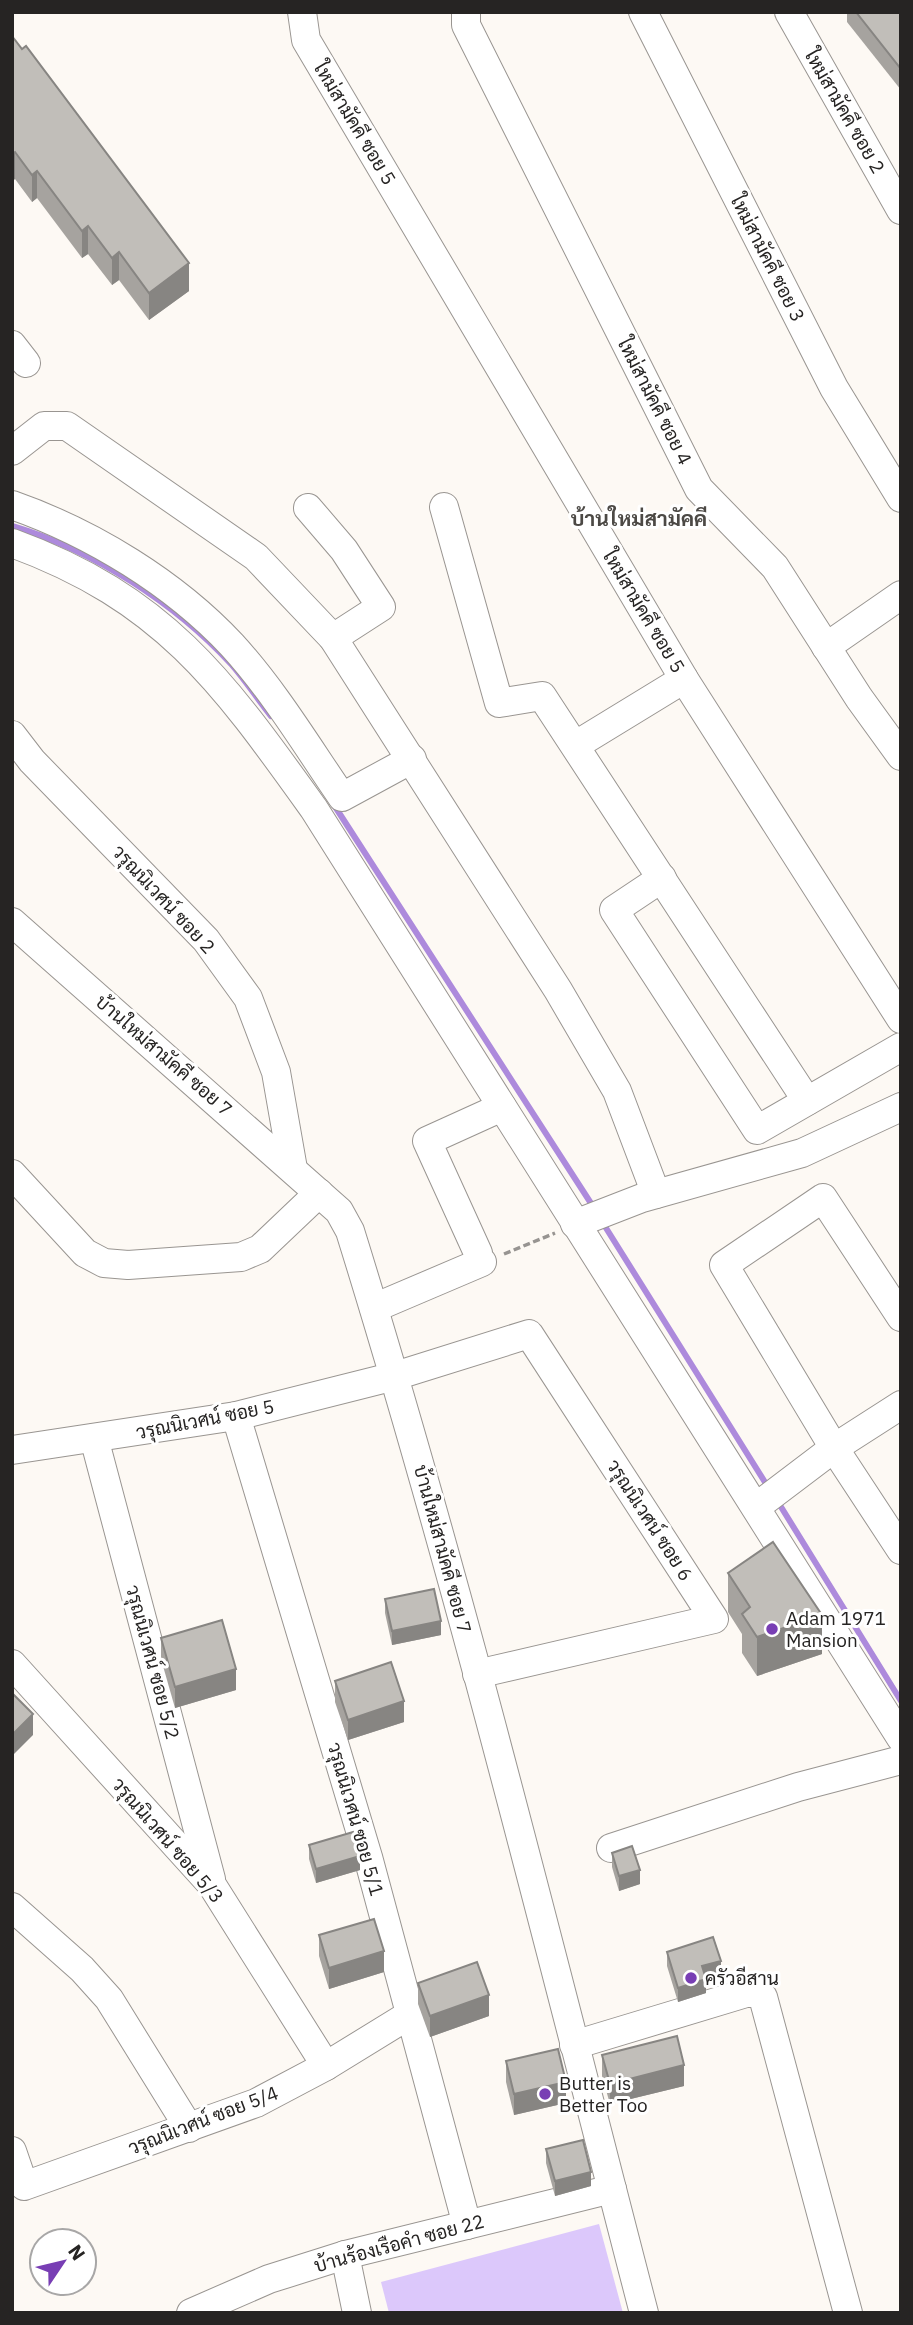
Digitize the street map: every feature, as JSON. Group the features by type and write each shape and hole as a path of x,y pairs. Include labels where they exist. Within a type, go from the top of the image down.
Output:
{"street":[{"name":"ใหม่สามัคคี ซอย 5","path":"302,12 306,40 684,679 901,1019"},
{"name":"ใหม่สามัคคี ซอย 4","path":"466,12 466,24 699,489 775,566 826,647 901,756"},
{"name":"ใหม่สามัคคี ซอย 3","path":"643,12 834,388 901,498"},
{"name":"ใหม่สามัคคี ซอย 2","path":"789,12 901,210"},
{"path":"12,451 44,426 66,426 256,557 333,638 558,990 617,1091 656,1194"},
{"path":"12,505 73,531 123,559 217,630 262,682 342,797 412,759"},
{"path":"444,507 499,704 542,696 807,1101"},
{"path":"308,508 344,550 381,607 333,638"},
{"path":"12,543 74,569 137,606 181,641 256,728 313,810 502,1107 587,1220 756,1507 901,1738"},
{"path":"826,647 901,595"},
{"path":"576,745 684,679"},
{"name":"วรุณนิเวศน์ ซอย 2","path":"12,735 32,761 206,940 248,998 276,1072 293,1169"},
{"path":"662,878 614,910 757,1130 901,1047"},
{"name":"บ้านใหม่สามัคคี ซอย 7","path":"12,922 339,1211 350,1231 395,1376 477,1674 644,2313"},
{"path":"374,1308 480,1258 427,1141 502,1107"},
{"path":"587,1220 656,1194 812,1149 901,1107"},
{"path":"12,1174 85,1253 104,1263 128,1265 241,1257 260,1249 319,1193"},
{"path":"901,1317 823,1198 724,1265 835,1448 901,1550"},
{"name":"วรุณนิเวศน์ ซอย 6","path":"395,1376 529,1334 714,1619 477,1674"},
{"name":"วรุณนิเวศน์ ซอย 5","path":"12,1450 236,1416 395,1376"},
{"path":"756,1507 835,1448 901,1405"},
{"name":"วรุณนิเวศน์ ซอย 5/1","path":"236,1416 360,1830 467,2225"},
{"name":"วรุณนิเวศน์ ซอย 5/2","path":"94,1438 212,1885"},
{"name":"วรุณนิเวศน์ ซอย 5/3","path":"12,1664 212,1885 326,2066"},
{"path":"611,1848 798,1787 901,1760"},
{"path":"12,1907 82,1969 109,1999 189,2128"},
{"path":"574,2045 746,1993 758,1993 766,2002 848,2313"},
{"name":"วรุณนิเวศน์ ซอย 5/4","path":"12,2151 24,2186 256,2103 326,2066 409,2015"},
{"name":"บ้านร้องเรือคำ ซอย 22","path":"192,2313 269,2279 345,2255 612,2189"},
{"path":"345,2255 357,2313"}],"path":[{"path":"480,1258 587,1220"}],"shaded area":[{"path":"599,2224 623,2313 389,2313 381,2282"}],"building":[{"path":"856,12 901,12 901,69"},
{"path":"12,36 22,49 26,46 189,263 149,293 119,252 112,258 88,226 82,231 37,171 32,175 15,152 12,154"},
{"path":"773,1542 822,1615 757,1637 742,1614 750,1607 728,1573"},
{"path":"434,1589 441,1621 392,1631 385,1599"},
{"path":"222,1620 236,1669 175,1687 161,1638"},
{"path":"391,1662 404,1701 348,1720 335,1681"},
{"path":"12,1693 33,1714 12,1735"},
{"path":"353,1832 360,1856 316,1869 309,1845"},
{"path":"632,1846 640,1870 619,1876 612,1853"},
{"path":"374,1919 384,1951 329,1968 319,1935"},
{"path":"713,1937 721,1961 702,1966 706,1979 678,1988 667,1952"},
{"path":"477,1962 489,1995 430,2016 418,1983"},
{"path":"677,2036 684,2065 610,2084 602,2055"},
{"path":"558,2049 566,2082 514,2094 506,2061"},
{"path":"583,2140 591,2172 555,2181 546,2149"}],"waterway":[{"path":"12,526 73,549 159,600 210,642 232,665 271,716"},
{"path":"334,805 594,1208"},
{"path":"601,1220 768,1487"},
{"path":"778,1502 901,1701"}],"place":[{"name":"Adam 1971 Mansion","path":"772,1629"},
{"name":"ครัวอีสาน","path":"691,1978"},
{"name":"Butter is Better Too","path":"545,2094"}],"district":[{"name":"บ้านใหม่สามัคคี","path":"639,518"}]}
